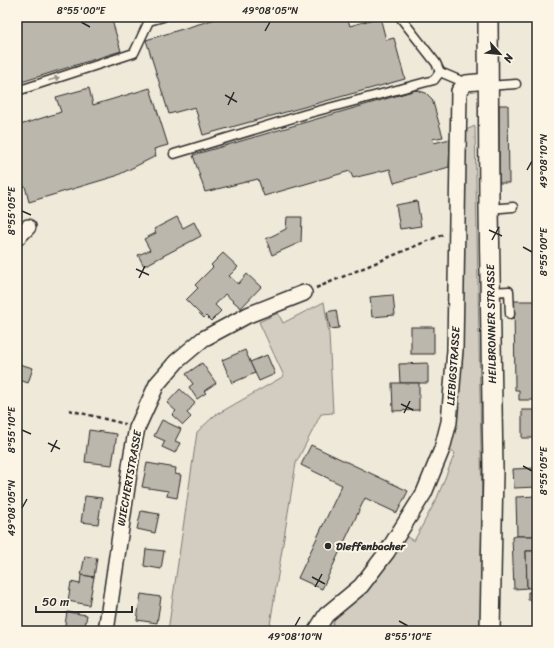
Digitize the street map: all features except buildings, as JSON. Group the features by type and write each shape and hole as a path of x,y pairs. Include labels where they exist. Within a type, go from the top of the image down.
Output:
{"street":[{"name":"HEILBRONNER STRASSE","path":"488,17 493,470 490,631"},
{"path":"466,83 488,83"},
{"name":"LIEBIGSTRASSE","path":"316,631 326,615 361,586 387,552 424,493 442,449 449,422 455,350 459,91 466,83"},
{"path":"17,238 28,227"},
{"name":"WIECHERTSTRASSE","path":"106,631 137,428 157,384 176,361 203,339 248,315 304,293"}],"lane":[{"path":"17,91 134,54 148,19 163,17"},
{"path":"400,17 436,62 440,72 466,83"},
{"path":"174,154 306,114 434,80 440,72"},
{"path":"488,83 516,84"},
{"path":"489,209 513,207"},
{"path":"490,292 510,291 510,314"}],"path":[{"path":"329,283 446,233"},
{"path":"69,410 114,420 137,428"}],"shaded area":[{"path":"475,126 482,505 480,631 331,631 335,617 405,536 414,541 437,498 455,453 447,450 460,361 466,130"},
{"path":"324,302 329,334 333,413 321,414 296,463 269,631 168,631 197,432 214,416 284,376 259,322 278,313 283,323"}],"place":[{"name":"Dieffenbacher","path":"328,546"}]}
